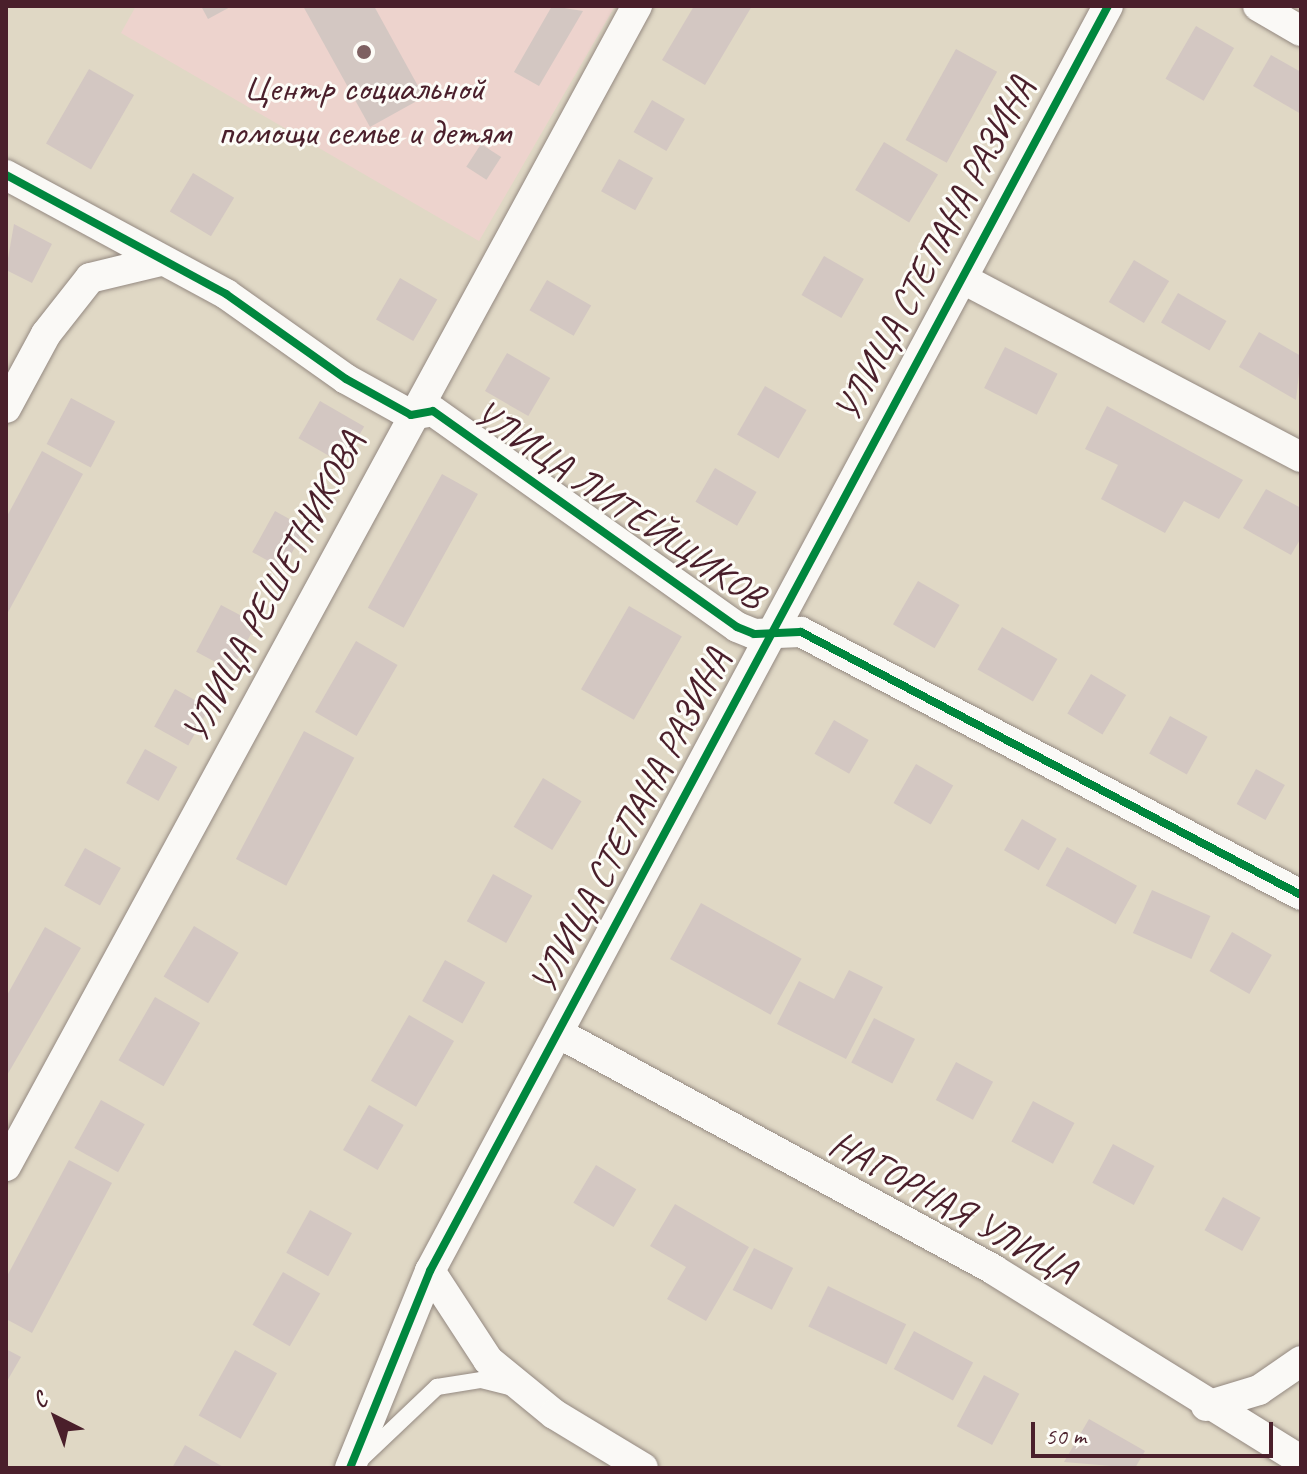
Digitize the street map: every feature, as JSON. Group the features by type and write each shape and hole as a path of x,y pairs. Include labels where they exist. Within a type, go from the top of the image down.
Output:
{"street":[{"name":"УЛИЦА РЕШЕТНИКОВА","path":"6,1166 411,415 637,6"},
{"name":"УЛИЦА СТЕПАНА РАЗИНА","path":"351,1468 430,1271 777,632 1108,6"},
{"name":"УЛИЦА ЛИТЕЙЩИКОВ","path":"6,175 226,294 346,379 411,415 433,411 737,627 801,632 1301,895"},
{"path":"6,408 46,334 90,278 161,261"},
{"path":"965,280 1301,457"},
{"name":"НАГОРНАЯ УЛИЦА","path":"560,1034 994,1270 1206,1406 1301,1460"},
{"path":"430,1271 488,1360 527,1392 643,1468"},
{"path":"1206,1406 1259,1390 1301,1361"}],"lane":[{"path":"351,1468 437,1387 481,1380 527,1392"}],"shaded area":[{"path":"136,6 615,6 479,241 121,33"}],"building":[{"name":"Центр социальной помощи семье и детям","path":"201,6 232,6 208,19"},
{"name":"Центр социальной помощи семье и детям","path":"303,6 374,6 424,97 370,127"},
{"path":"552,6 583,11 539,86 514,72"},
{"path":"694,6 752,6 705,85 662,60"},
{"path":"1196,26 1234,48 1204,101 1166,79"},
{"path":"956,49 997,72 947,163 906,140"},
{"path":"1271,55 1301,72 1301,114 1253,86"},
{"path":"89,69 134,95 91,169 46,143"},
{"path":"652,100 685,119 666,151 634,132"},
{"path":"884,142 938,174 909,222 855,190"},
{"path":"481,144 501,157 486,180 466,167"},
{"path":"619,159 653,178 635,210 601,191"},
{"path":"193,173 234,198 211,236 170,212"},
{"path":"14,224 52,244 32,283 6,270"},
{"path":"824,256 864,279 841,318 802,295"},
{"path":"1134,260 1169,281 1144,323 1109,302"},
{"path":"400,278 437,300 413,341 376,320"},
{"path":"547,280 591,306 574,336 530,310"},
{"path":"1178,293 1226,321 1209,350 1161,322"},
{"path":"1259,332 1301,356 1296,400 1239,367"},
{"path":"1005,347 1058,374 1037,415 984,388"},
{"path":"507,353 550,378 528,416 485,391"},
{"path":"765,386 807,410 779,458 737,434"},
{"path":"71,398 115,421 91,467 47,444"},
{"path":"320,401 364,426 343,464 298,438"},
{"path":"1107,406 1243,480 1219,519 1184,501 1165,533 1101,499 1118,465 1085,449"},
{"path":"42,451 83,474 6,616 6,518"},
{"path":"715,468 757,492 737,526 696,502"},
{"path":"442,474 478,494 404,628 368,608"},
{"path":"1266,489 1301,508 1301,538 1291,555 1243,528"},
{"path":"275,511 306,528 283,569 252,552"},
{"path":"918,581 960,605 935,648 893,624"},
{"path":"221,605 256,624 231,671 196,652"},
{"path":"629,606 682,636 634,720 581,689"},
{"path":"1002,627 1057,659 1033,701 978,669"},
{"path":"356,641 398,665 357,736 315,712"},
{"path":"1091,674 1126,695 1102,735 1067,713"},
{"path":"175,689 209,708 188,746 154,727"},
{"path":"1170,716 1208,737 1187,774 1149,754"},
{"path":"834,720 869,740 849,774 814,754"},
{"path":"304,731 354,758 286,886 236,859"},
{"path":"145,749 177,767 158,801 126,783"},
{"path":"916,764 953,786 931,824 894,803"},
{"path":"1256,769 1285,785 1265,820 1237,804"},
{"path":"543,778 582,801 552,850 514,827"},
{"path":"1022,819 1057,839 1039,870 1004,850"},
{"path":"1067,847 1137,886 1116,924 1046,885"},
{"path":"85,848 121,868 100,905 64,886"},
{"path":"493,874 532,896 506,943 467,921"},
{"path":"1152,890 1210,916 1191,959 1133,933"},
{"path":"701,903 802,959 771,1015 670,959"},
{"path":"194,926 239,953 208,1003 164,977"},
{"path":"45,927 81,948 6,1077 6,997"},
{"path":"1232,932 1272,955 1249,994 1210,971"},
{"path":"445,960 485,982 462,1023 422,1001"},
{"path":"849,970 883,987 846,1059 777,1024 799,981 834,999"},
{"path":"155,997 200,1023 164,1086 118,1060"},
{"path":"409,1015 454,1041 416,1107 371,1081"},
{"path":"874,1018 915,1039 892,1083 851,1063"},
{"path":"956,1062 993,1082 973,1120 936,1100"},
{"path":"101,1100 145,1124 118,1172 74,1148"},
{"path":"1033,1101 1074,1123 1053,1164 1011,1142"},
{"path":"369,1105 404,1125 378,1170 343,1150"},
{"path":"1113,1144 1154,1166 1134,1205 1092,1183"},
{"path":"69,1160 112,1183 32,1333 6,1319 6,1278"},
{"path":"596,1165 636,1189 614,1227 573,1203"},
{"path":"1223,1197 1261,1218 1242,1251 1205,1230"},
{"path":"675,1204 749,1247 706,1321 667,1299 686,1267 650,1246"},
{"path":"310,1210 352,1233 328,1276 286,1253"},
{"path":"754,1248 793,1268 772,1310 733,1290"},
{"path":"283,1272 320,1294 290,1346 252,1325"},
{"path":"828,1286 906,1324 886,1365 808,1326"},
{"path":"914,1331 973,1362 953,1400 894,1369"},
{"path":"6,1349 21,1357 6,1383"},
{"path":"235,1350 277,1373 241,1439 199,1416"},
{"path":"984,1375 1019,1394 992,1445 957,1426"},
{"path":"1089,1419 1145,1451 1135,1468 1064,1462"},
{"path":"185,1445 225,1468 172,1468"}],"cycle path":[{"path":"350,1468 430,1271 1108,6"},
{"path":"6,175 226,294 346,379 411,415 433,411 737,627 754,634 801,632 1301,895"}],"place":[{"name":"Центр социальной помощи семье и детям","path":"364,52"}]}
